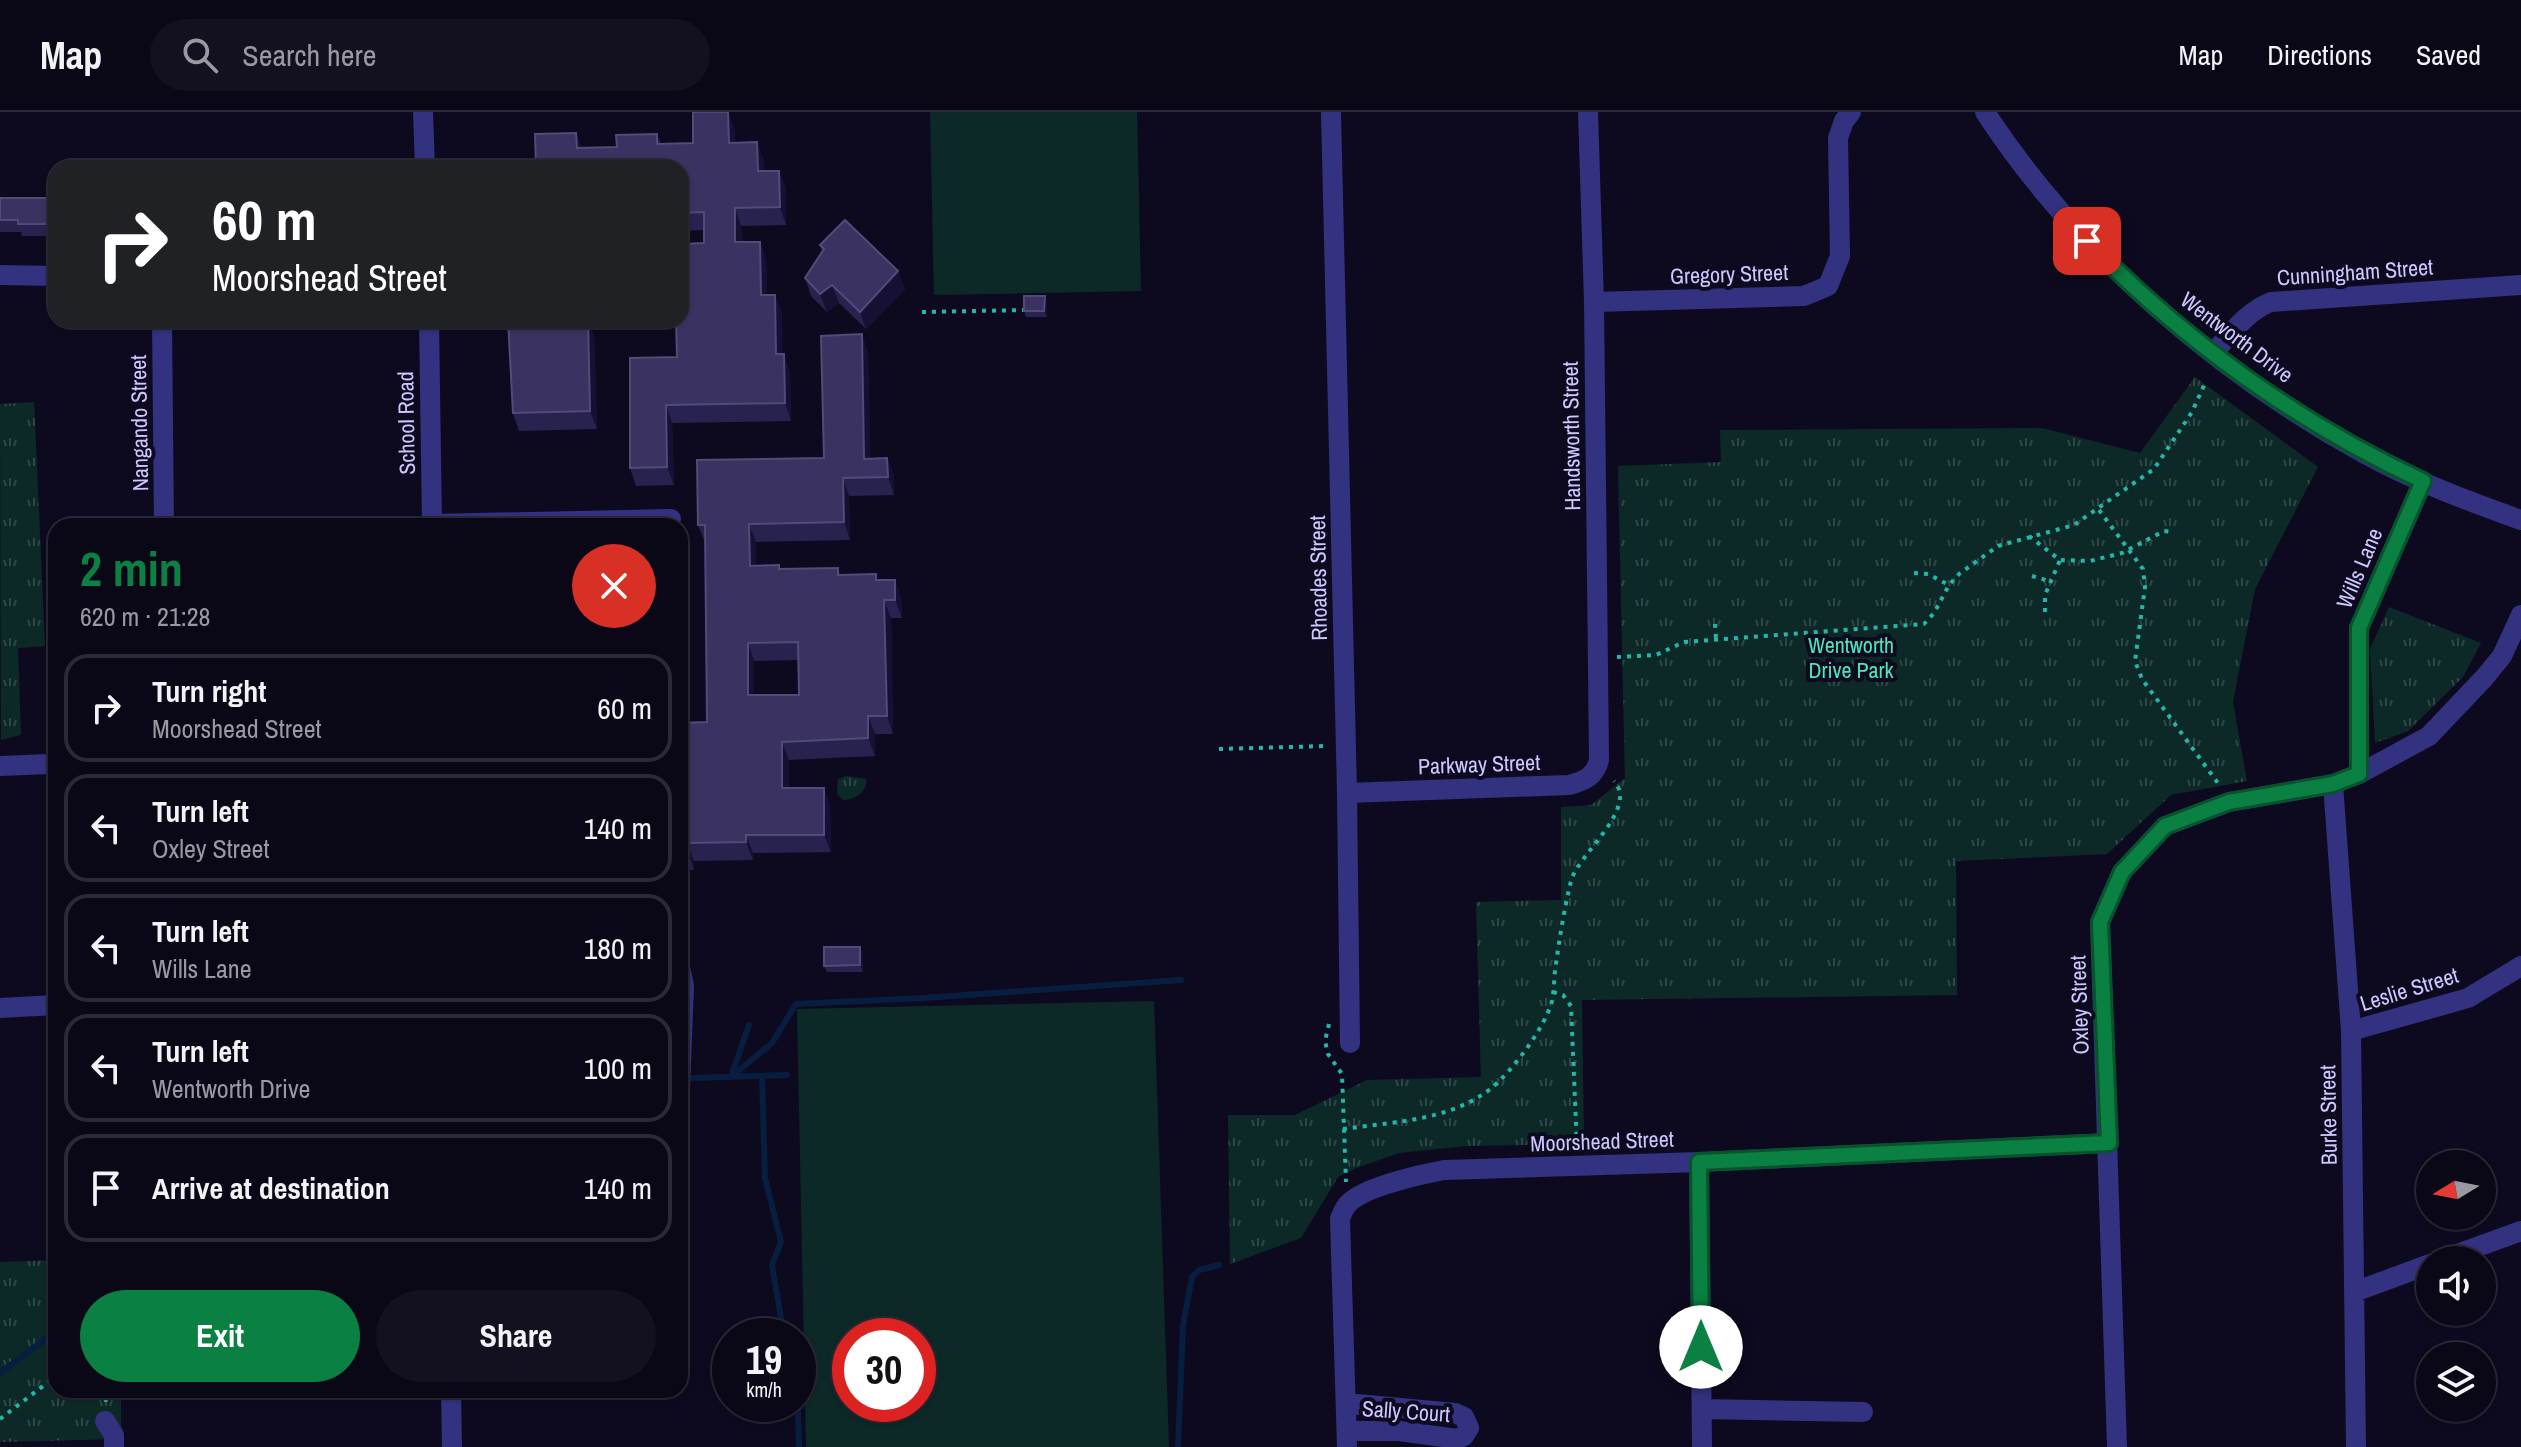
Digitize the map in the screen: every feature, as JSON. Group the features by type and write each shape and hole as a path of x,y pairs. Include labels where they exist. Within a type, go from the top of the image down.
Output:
{"street":[{"path":"423,112 425,160"},
{"name":"Rhoades Street","path":"1331,112 1350,1043"},
{"name":"Handsworth Street","path":"1588,112 1594,302 1599,760"},
{"name":"Gregory Street","path":"1594,302 1804,296 1828,286 1840,256 1838,138 1851,112"},
{"name":"Wentworth Drive","path":"1985,112 2009,148 2072,226 2151,302 2213,353 2308,420 2366,454 2423,481 2521,520"},
{"path":"0,275 48,276"},
{"name":"Cunningham Street","path":"2213,353 2259,306 2271,302 2521,285"},
{"name":"Nangando Street","path":"162,328 164,518"},
{"name":"School Road","path":"429,328 432,518"},
{"name":"Wills Lane","path":"2359,774 2359,628 2423,481"},
{"name":"Oxley Street","path":"2117,1447 2100,922 2122,872 2165,826 2229,802 2333,784 2359,774 2429,736 2502,656 2521,615"},
{"name":"Parkway Street","path":"1347,793 1569,785 1590,777 1596,771 1599,760"},
{"path":"0,766 48,764"},
{"name":"Burke Street","path":"2333,784 2351,1031 2356,1447"},
{"name":"Leslie Street","path":"2351,1031 2468,998 2521,966"},
{"path":"0,1008 48,1005"},
{"name":"Moorshead Street","path":"1347,1439 1340,1219 1346,1206 1365,1193 1444,1170 2109,1143"},
{"path":"1699,1162 1702,1447"},
{"path":"2480,1246 2521,1231"},
{"path":"2354,1292 2416,1269"},
{"path":"451,1398 452,1447"},
{"name":"Sally Court","path":"1346,1403 1455,1413 1464,1417 1469,1428 1464,1436 1457,1439 1399,1431 1347,1439"},
{"path":"1702,1409 1863,1412"},
{"path":"105,1421 114,1435 114,1447"}],"path":[{"path":"922,312 1026,310"},
{"path":"1617,657 1656,655 1684,642 1924,624 1959,574 1998,546 2074,525 2154,469 2192,412 2206,381"},
{"path":"2099,510 2143,569 2135,661 2142,679 2212,771 2229,802"},
{"path":"2029,536 2060,560 2090,561 2129,550 2164,531 2173,532"},
{"path":"2045,612 2049,581 2060,560"},
{"path":"1914,573 1928,574 1949,585"},
{"path":"2032,576 2049,581"},
{"path":"1715,624 1716,639"},
{"path":"1219,749 1328,746"},
{"path":"1343,1129 1429,1118 1460,1105 1488,1090 1526,1047 1551,1003 1572,876 1616,812 1619,790 1614,781"},
{"path":"1553,992 1563,995 1571,1006 1575,1129 1580,1165"},
{"path":"0,1419 48,1382"}],"green space":[{"path":"930,112 1137,112 1141,291 934,295"},
{"name":"Wentworth Drive Park","path":"2195,377 2318,467 2255,589 2233,702 2247,781 2171,795 2107,854 1956,861 1957,995 1582,1000 1584,1144 1466,1146 1399,1153 1338,1177 1301,1238 1230,1264 1228,1115 1295,1115 1367,1080 1481,1077 1476,902 1561,900 1561,807 1591,805 1625,778 1618,466 1721,462 1720,430 2042,428 2140,453"},
{"path":"34,402 45,646 18,648 21,735 1,740 0,404"},
{"path":"2389,607 2481,643 2463,677 2408,731 2375,743 2370,649"},
{"path":"847,776 866,779 866,783 860,794 843,800 837,794 838,779"},
{"path":"1154,1001 1169,1447 806,1447 805,1422 816,1422 816,1318 803,1318 797,1009"},
{"path":"48,1260 48,1398 121,1398 121,1439 0,1442 0,1262"}],"building":[{"path":"693,112 728,112 729,143 757,142 758,171 779,171 780,207 735,208 735,242 760,242 761,295 775,295 776,354 784,354 785,403 666,405 667,467 630,468 630,358 677,357 676,328 688,328 688,244 704,243 704,212 688,213 688,160 536,160 535,134 576,133 577,148 617,147 616,135 657,134 657,144 693,143"},
{"path":"0,198 48,198 48,224 18,224 18,220 0,220"},
{"path":"845,220 898,271 860,312 832,285 820,294 805,278 824,249 820,245"},
{"path":"1024,296 1045,296 1044,311 1024,311"},
{"path":"508,328 588,328 590,411 513,413"},
{"path":"862,334 864,459 887,458 888,477 843,478 844,522 749,524 750,566 838,568 838,575 876,574 876,580 895,580 895,600 884,600 887,716 868,716 868,738 782,742 782,788 824,788 824,835 746,835 746,842 688,843 688,723 707,722 705,525 698,525 697,460 824,458 821,336","holes":["798,642 799,695 748,695 748,643"]},
{"path":"824,947 860,947 860,965 824,966"}],"waterway":[{"path":"731,1077 772,1043 796,1004 1181,980"},
{"path":"732,1074 749,1025"},
{"path":"692,1078 787,1075"},
{"path":"762,1076 765,1178 781,1242 772,1265 781,1318"},
{"path":"1178,1447 1183,1325 1192,1277 1199,1270 1219,1265"},
{"path":"0,1373 48,1337"},
{"path":"798,1422 799,1447"}],"route":[{"path":"1701,1347 1699,1162 2109,1143 2100,922 2122,872 2165,826 2229,802 2333,784 2359,774 2359,628 2423,481 2366,454 2297,413 2221,359 2151,302 2087,241"}]}
